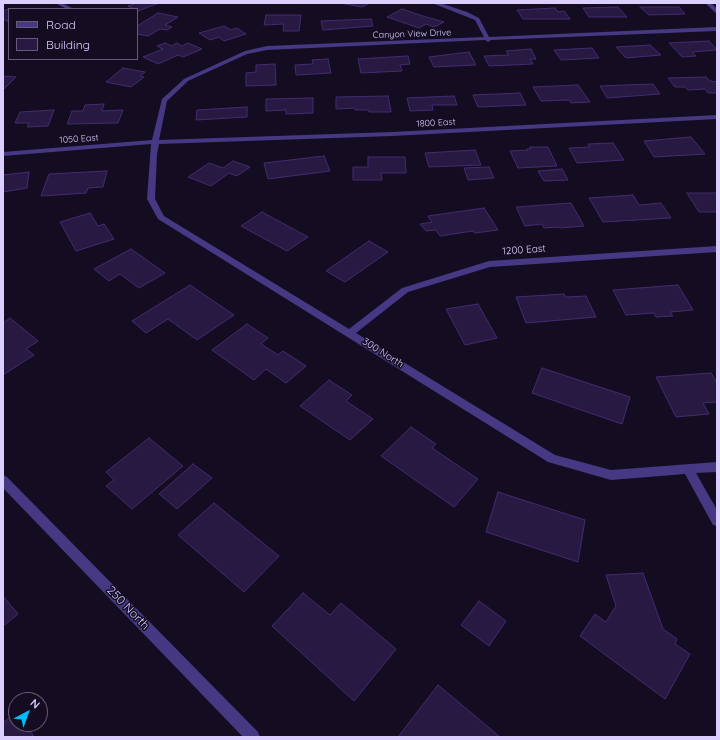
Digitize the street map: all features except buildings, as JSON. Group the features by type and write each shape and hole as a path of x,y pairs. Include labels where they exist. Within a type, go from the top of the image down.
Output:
{"street":[{"path":"58,3 69,8"},
{"path":"435,3 465,13 477,19 488,40"},
{"path":"708,3 717,12"},
{"name":"Canyon View Drive","path":"156,142 164,100 186,80 245,53 267,48 488,40 717,29"},
{"name":"1800 East","path":"156,142 392,134 717,117"},
{"name":"1050 East","path":"3,154 156,142"},
{"name":"300 North","path":"156,142 153,156 151,199 161,217 552,459 611,476 717,468"},
{"name":"1200 East","path":"350,333 405,290 489,264 717,248"},
{"path":"689,471 717,521"},
{"name":"250 North","path":"3,480 253,737"}]}
